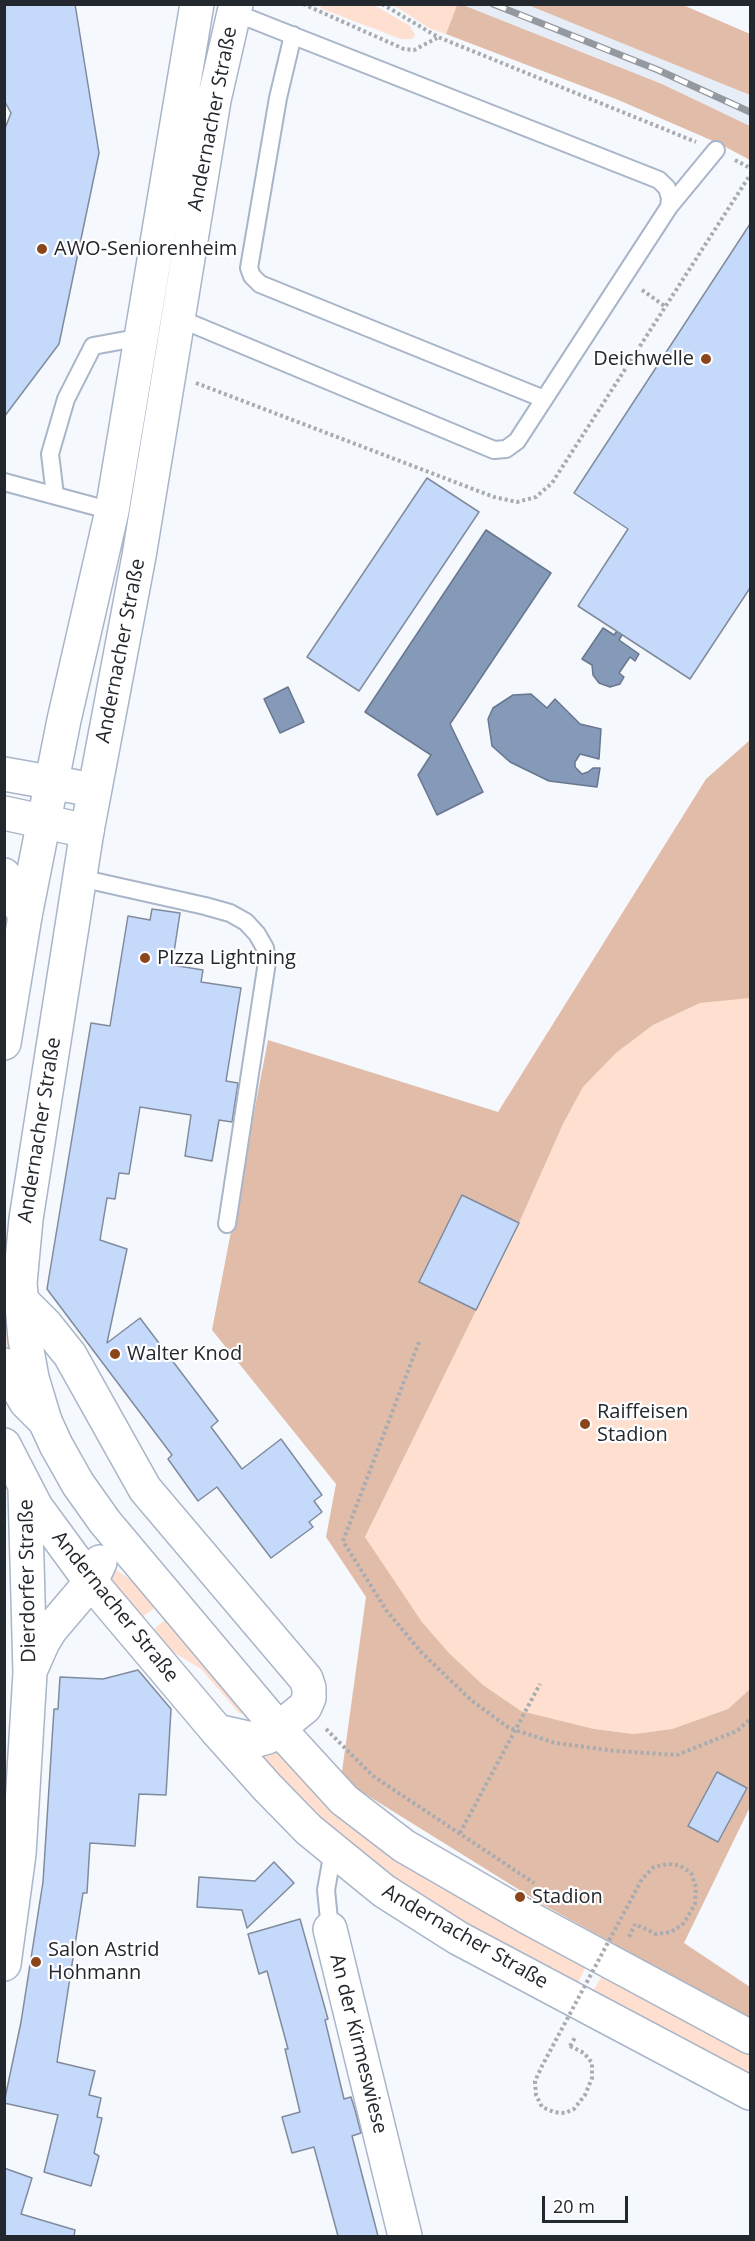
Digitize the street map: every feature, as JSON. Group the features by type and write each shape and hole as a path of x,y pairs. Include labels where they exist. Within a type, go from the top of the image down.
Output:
{"street":[{"name":"Andernacher Straße","path":"4,1043 25,916 52,783 112,511 197,4"},
{"name":"Andernacher Straße","path":"235,8 214,100 139,556 94,790 26,1219 20,1269 27,1357 45,1421 73,1475 105,1522 126,1550 279,1729 344,1800 404,1846 527,1917 750,2037"},
{"path":"4,774 94,790"},
{"path":"4,813 87,831"},
{"path":"4,875 25,916"},
{"path":"21,1300 46,1325 70,1355 146,1489 299,1670 309,1688 309,1698 304,1707 268,1737 257,1740 217,1731"},
{"path":"4,1365 26,1402 45,1421"},
{"name":"Andernacher Straße","path":"4,1445 26,1489 60,1541 91,1582 267,1787 333,1851 384,1891 458,1938 750,2093"},
{"name":"Dierdorfer Straße","path":"4,1964 12,1854 30,1673 26,1489"},
{"name":"Dierdorfer Straße","path":"30,1673 35,1658 51,1629 91,1582 102,1554 105,1522"},
{"name":"An der Kirmeswiese","path":"330,1929 405,2236"}],"lane":[{"path":"235,8 293,35 659,180 667,188 670,198 669,207"},
{"path":"293,35 278,98 249,268 252,276 260,284 544,399"},
{"path":"178,318 494,450 506,449 517,441 669,207 716,150"},
{"path":"55,495 50,454 66,399 93,346 142,337"},
{"path":"4,482 112,511"},
{"path":"80,878 230,913 246,922 257,934 265,948 267,962 227,1224"},
{"name":"An der Kirmeswiese","path":"330,1929 326,1890 333,1851"}],"path":[{"path":"303,4 404,49 414,50 438,38"},
{"path":"382,4 438,38 716,150 750,168"},
{"path":"624,278 666,307"},
{"path":"419,1342 343,1541 386,1611 421,1652 471,1700 515,1730 555,1743 677,1755 737,1731 750,1719"},
{"path":"460,1833 540,1684"},
{"path":"304,1707 373,1776 538,1885"},
{"path":"570,2046 584,2053 592,2063 592,2078 585,2095 574,2109 565,2113 554,2112 542,2107 536,2095 535,2081 642,1878 654,1867 668,1864 679,1865 691,1874 696,1887 695,1904 684,1923 671,1932 656,1934 635,1924 625,1943"},
{"path":"606,1930 616,1937"}],"shaded area":[{"path":"323,5 375,6 410,26 415,35 412,39 401,39 320,8"},
{"path":"393,5 457,5 446,34 431,29"},
{"path":"457,5 463,5 662,84 750,126 750,160 720,144 616,99 446,34"},
{"path":"463,5 528,5 673,62 750,95 750,126 662,84"},
{"path":"528,5 683,5 750,34 750,95"},
{"path":"750,740 750,998 700,1003 653,1025 616,1053 583,1087 563,1124 519,1223 365,1537 422,1622 449,1653 483,1685 521,1711 594,1729 634,1734 672,1729 728,1709 750,1689 750,1807 684,1943 750,1987 750,2019 542,1904 341,1779 366,1597 326,1537 336,1484 212,1330 268,1040 498,1112 706,779"},
{"name":"Raiffeisen Stadion","path":"750,998 750,1689 728,1709 672,1729 634,1734 594,1729 521,1711 483,1685 449,1653 422,1622 365,1537 519,1223 563,1124 583,1087 616,1053 653,1025 700,1003"},
{"path":"4,1266 6,1266 15,1356 5,1353"},
{"path":"104,1561 143,1589 157,1606 141,1618 99,1567"},
{"path":"168,1617 247,1709 240,1714 201,1669 167,1648 152,1631"},
{"path":"273,1743 589,1961 576,1986 402,1887 343,1842 246,1745"},
{"path":"605,1970 750,2048 750,2077 592,1993"}],"water":[{"path":"486,530 551,573 450,724 483,792 437,815 418,775 431,755 365,712"},
{"path":"603,628 614,635 617,631 622,635 619,640 639,654 635,661 630,657 619,673 624,677 620,684 610,687 599,683 593,675 592,665 582,659"},
{"path":"288,687 304,722 280,733 264,699"},
{"path":"531,694 547,708 555,699 580,724 601,729 599,759 580,754 575,762 575,767 582,774 593,768 600,768 597,787 549,781 510,762 492,746 488,719 493,708 513,695"}],"building":[{"name":"AWO-Seniorenheim","path":"4,4 75,4 99,153 59,344 4,417 4,131 11,113 4,100"},
{"name":"Deichwelle","path":"750,224 750,588 690,679 578,606 628,529 574,493"},
{"path":"427,478 479,512 359,691 307,657"},
{"path":"152,909 180,913 172,965 203,970 201,982 241,988 226,1081 238,1083 232,1122 219,1120 212,1161 185,1156 191,1115 140,1107 129,1174 119,1173 115,1199 107,1198 100,1240 127,1249 107,1343 140,1318 218,1421 211,1427 242,1469 281,1439 322,1495 314,1501 322,1512 309,1522 313,1527 271,1558 217,1487 198,1501 168,1459 172,1455 47,1289 91,1023 110,1026 128,916 150,920"},
{"path":"462,1195 519,1223 476,1310 419,1282"},
{"path":"138,1670 171,1709 166,1795 139,1794 135,1846 90,1843 87,1893 83,1893 57,2062 95,2071 89,2095 101,2098 97,2117 102,2118 94,2153 99,2156 91,2186 44,2172 58,2115 4,2103 21,2022 43,1882 54,1709 58,1709 60,1677 103,1679"},
{"path":"717,1772 747,1788 718,1842 688,1826"},
{"path":"274,1862 294,1883 247,1928 242,1910 197,1907 199,1877 255,1881"},
{"path":"300,1919 328,2019 325,2020 344,2099 351,2097 361,2133 352,2136 378,2236 338,2236 314,2147 292,2153 282,2117 300,2112 285,2049 288,2049 267,1971 259,1974 248,1934"},
{"path":"4,2168 32,2178 21,2214 75,2230 74,2236 4,2236"}],"railway":[{"path":"493,4 658,70 750,112"}],"place":[{"name":"AWO-Seniorenheim","path":"42,249"},
{"name":"Deichwelle","path":"706,359"},
{"name":"PIzza Lightning","path":"145,958"},
{"name":"Walter Knod","path":"115,1354"},
{"name":"Raiffeisen Stadion","path":"585,1424"},
{"name":"Stadion","path":"520,1897"},
{"name":"Salon Astrid Hohmann","path":"36,1962"}]}
